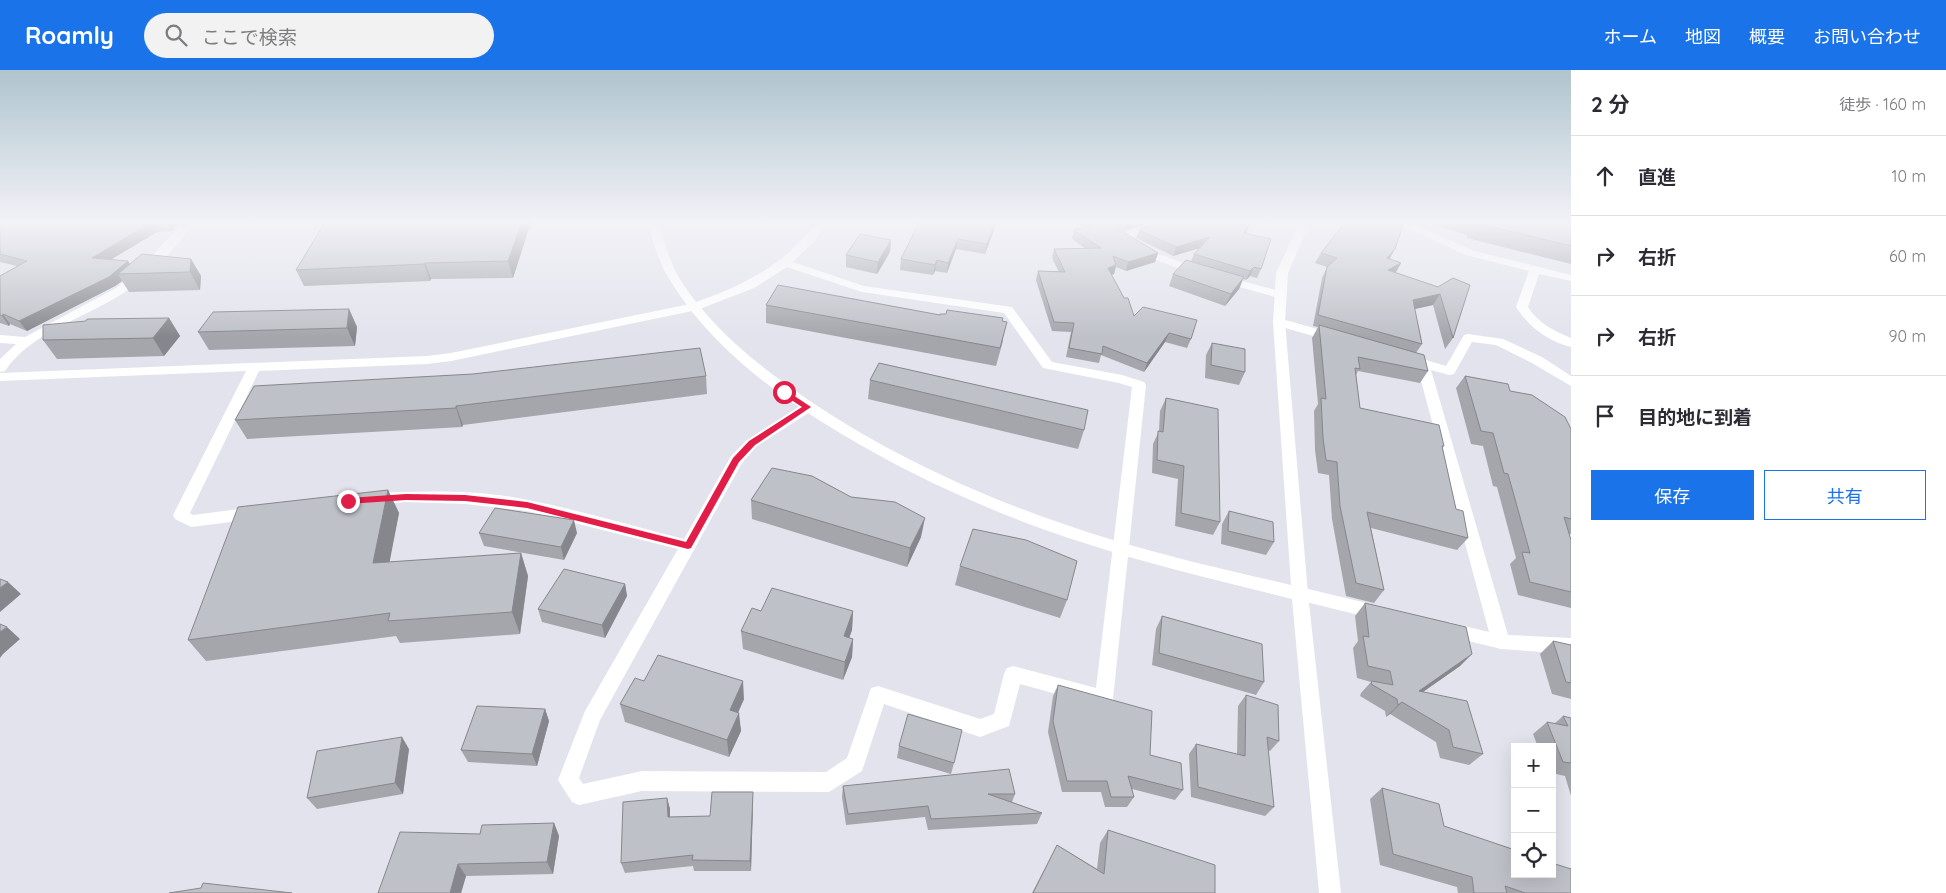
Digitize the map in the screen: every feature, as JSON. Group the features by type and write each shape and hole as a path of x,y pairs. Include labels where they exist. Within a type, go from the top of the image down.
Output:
{"street":[{"path":"0,368 7,358 28,341 130,283 152,260"},
{"path":"665,260 693,307 729,346 784,392 854,436 951,486 1056,528 1121,548 1396,617"},
{"path":"0,377 427,360 451,357 693,307 747,287 789,260"},
{"path":"1165,260 1255,289 1279,294"},
{"path":"1288,260 1282,273 1279,294 1279,322 1300,594 1330,893"},
{"path":"1500,260 1571,278"},
{"path":"786,263 862,289 1008,310 1048,365 1122,379 1139,386 1104,699 1013,674 1002,720 980,728 878,694 855,764 829,782 642,781 579,795 568,780 592,717 736,460 752,443 808,407"},
{"path":"1535,269 1522,307 1530,319 1551,336 1571,343"},
{"path":"1279,322 1344,341"},
{"path":"1390,354 1454,372 1468,338 1499,342 1537,360 1571,382"},
{"path":"0,339 28,341"},
{"path":"1423,363 1501,642"},
{"path":"255,366 181,515 191,521 270,511"},
{"path":"358,500 406,497 465,498 527,505 688,546"},
{"path":"1434,626 1501,642 1571,646"}],"building":[{"path":"25,260 128,261 109,277 19,321 3,314 2,316 0,315 0,276 27,261"},
{"path":"134,260 191,260 190,272 118,274"},
{"path":"302,260 508,260 425,263 296,270"},
{"path":"909,260 937,260 935,265"},
{"path":"1059,260 1114,260 1116,265 1108,268 1124,298 1128,298 1134,316 1143,307 1197,320 1191,339 1169,333 1147,363 1103,346 1102,354 1069,348 1074,323 1054,322 1038,271 1065,272"},
{"path":"1187,260 1244,277 1231,294 1173,274"},
{"path":"1215,260 1264,260 1261,269 1254,267 1250,271"},
{"path":"1334,260 1394,260 1401,263 1388,270 1438,287 1453,278 1470,285 1453,338 1440,294 1413,300 1422,344 1318,315 1327,267"},
{"path":"778,285 940,315 946,314 947,310 1003,318 1002,321 1007,322 1000,348 766,305"},
{"path":"349,309 347,328 198,332 213,312"},
{"path":"169,318 153,338 43,340 43,325 86,321 87,319"},
{"path":"1319,325 1424,355 1428,371 1358,357 1360,369 1355,368 1360,408 1439,425 1456,509 1463,511 1468,538 1367,512 1384,590 1356,583 1340,506 1337,462 1326,460 1321,398 1326,399"},
{"path":"1212,343 1245,349 1245,372 1211,365"},
{"path":"700,348 706,376 456,406 456,408 235,420 254,386 473,374"},
{"path":"879,363 1088,410 1084,430 870,380"},
{"path":"1465,376 1508,384 1510,391 1532,395 1565,417 1571,429 1571,519 1564,517 1571,540 1571,592 1530,582 1522,552 1530,553 1508,474 1504,473 1493,433 1481,431"},
{"path":"1166,398 1218,409 1220,522 1181,513 1184,466 1157,460 1158,431 1163,432"},
{"path":"772,468 812,476 851,497 895,502 925,518 910,548 751,500"},
{"path":"388,490 373,563 521,553 512,612 388,621 390,613 188,640 238,507"},
{"path":"495,508 574,520 561,547 479,533"},
{"path":"1229,511 1273,522 1274,542 1228,531"},
{"path":"973,529 1026,540 1077,561 1067,600 960,566"},
{"path":"564,569 625,584 602,625 538,609"},
{"path":"0,579 8,582 0,588"},
{"path":"772,588 853,611 844,636 853,639 845,662 741,631 752,608 761,611"},
{"path":"1365,603 1466,627 1472,654 1419,691 1467,701 1483,754 1453,747 1449,730 1402,702 1398,705 1397,699 1371,684 1372,681 1393,685 1390,671 1368,666 1363,636 1369,637"},
{"path":"1162,616 1262,644 1264,682 1159,653"},
{"path":"0,624 7,627 0,632"},
{"path":"1553,641 1571,645 1571,683 1566,682"},
{"path":"658,655 743,681 730,710 739,713 727,740 620,704 635,678 644,681"},
{"path":"1058,685 1152,711 1150,755 1181,763 1183,790 1128,776 1134,797 1111,797 1107,781 1067,781 1053,721"},
{"path":"1246,695 1278,705 1279,741 1267,737 1274,807 1198,787 1196,744 1245,756"},
{"path":"477,706 545,709 532,754 461,750"},
{"path":"908,714 962,730 954,763 899,746"},
{"path":"1563,716 1571,718 1571,763 1563,762 1547,722 1568,726"},
{"path":"402,737 395,783 307,798 317,751"},
{"path":"1009,769 1015,794 988,794 1042,813 931,819 928,806 848,814 843,786"},
{"path":"1382,788 1439,804 1444,826 1511,849 1511,878 1556,878 1556,864 1571,869 1571,893 1525,893 1505,886 1507,893 1474,893 1472,877 1393,854"},
{"path":"712,792 753,792 750,861 692,860 693,855 621,863 623,802 667,798 668,817 710,816"},
{"path":"554,823 547,862 458,864 450,893 378,893 400,832 480,834 482,825"},
{"path":"1108,830 1215,865 1215,893 1033,893 1057,845 1104,874"},
{"path":"203,883 292,893 169,893 201,888"}],"route":[{"path":"348,501 406,497 465,498 527,505 688,546 736,460 752,443 808,407 784,392"}]}
